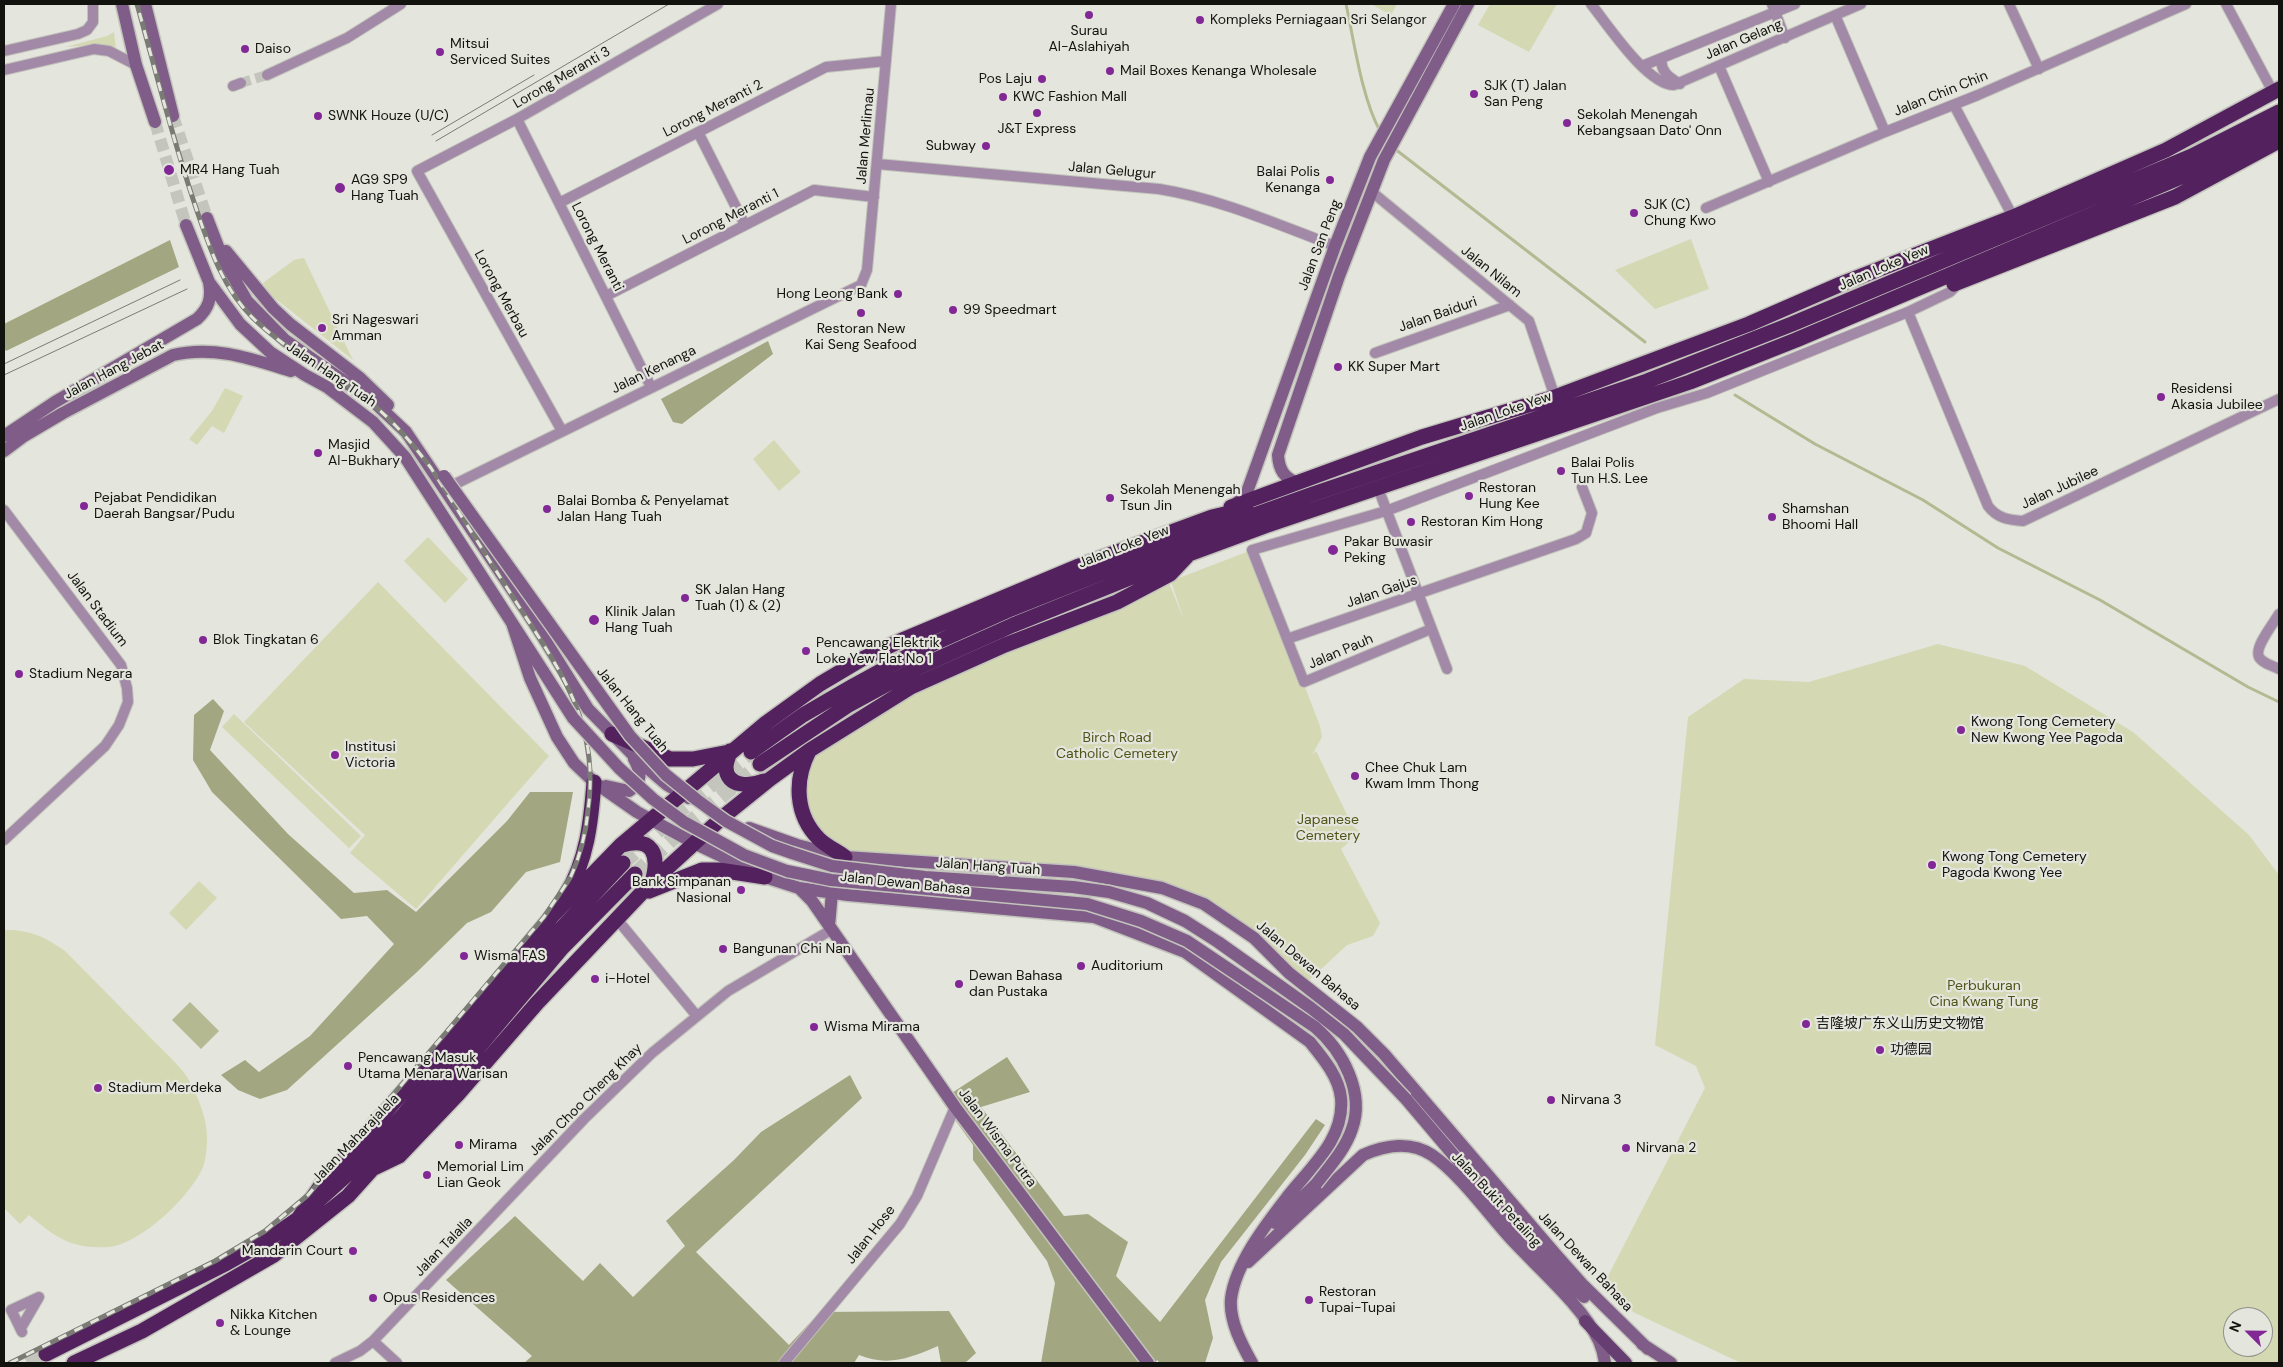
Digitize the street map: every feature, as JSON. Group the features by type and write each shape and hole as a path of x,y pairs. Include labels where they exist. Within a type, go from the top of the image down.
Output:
{"highway":[{"path":"1212,517 1235,505 1422,437 1555,398 1749,324 1841,284 1954,242 2166,150 2276,91"},
{"name":"Jalan Loke Yew","path":"2279,112 2195,163 1647,381 1310,495 1119,565 915,652 803,715 755,758 918,668 1013,625 1189,554 1378,488 1653,396 1796,340 1911,291 2279,127"},
{"path":"1911,291 1932,290 1960,282 2175,197 2279,141"},
{"path":"1887,284 1916,262 1954,242"},
{"path":"298,1219 322,1184 462,1025 554,915 621,845 730,752 820,684 869,655 1047,578 1212,517 1255,507 1280,498 1310,495"},
{"path":"374,1168 399,1156 458,1094 537,1002 652,882 724,816 770,779 810,750 911,687 1005,645 1117,602 1170,574 1189,554"},
{"path":"612,734 670,759 693,758 730,752"},
{"path":"810,750 802,764 798,780 799,798 803,811 819,839 845,857"},
{"path":"730,752 726,767 727,776 732,781 739,785 748,785 770,779"},
{"path":"554,915 583,862 591,821 594,782"},
{"path":"621,845 641,842 654,852 656,861 652,882"},
{"name":"Jalan Maharajalela","path":"46,1354 228,1263 266,1241 298,1219 350,1173 404,1114 547,944 623,863"},
{"path":"640,895 702,870 719,870 765,877"},
{"path":"74,1363 142,1332 274,1255 348,1196 436,1098 562,948 635,874"}],"main road":[{"path":"122,4 136,65 155,122"},
{"path":"145,4 173,116"},
{"name":"Jalan San Peng","path":"1235,505 1246,492 1335,246 1377,144 1454,4"},
{"name":"Jalan San Peng","path":"1298,482 1286,477 1282,471 1278,455 1339,276 1388,152 1468,4"},
{"name":"Jalan Hang Tuah","path":"207,218 234,282 263,319 285,340 374,402 406,432 535,624 588,708 630,752 680,794"},
{"name":"Jalan Hang Tuah","path":"186,225 209,282 240,324 270,352 305,376 327,387 373,422 385,434 417,473 573,718 640,787 684,822 744,854 787,870 831,880 1087,904 1141,921 1187,941 1315,1027 1328,1038 1346,1067 1355,1096 1356,1112 1354,1121 1340,1152 1316,1184 1257,1240"},
{"path":"1339,276 1338,256 1335,246 1346,241 1356,232"},
{"name":"Jalan Hang Tuah","path":"212,233 257,289 290,324 360,378 408,424 498,554 630,736 666,775 711,811 772,846 832,866 925,877 1073,887 1109,892 1147,903 1184,921 1212,938 1310,1008 1344,1034 1406,1099"},
{"name":"Jalan Hang Jebat","path":"4,436 54,402 198,319 208,304 209,282"},
{"name":"Jalan Hang Jebat","path":"4,450 24,436 63,414 173,355 193,351 219,351 305,376"},
{"path":"1264,442 1268,458 1273,456 1281,445"},
{"path":"461,543 474,533"},
{"name":"Jalan Hang Tuah","path":"512,623 530,678 557,737 574,763 594,782 650,820"},
{"path":"594,782 629,791 636,787 640,777 640,770 630,752"},
{"name":"Jalan Dewan Bahasa","path":"680,794 770,837 845,857 1074,872 1162,888 1204,904 1254,938 1289,973 1357,1027 1384,1054 1575,1277 1648,1349"},
{"name":"Jalan Dewan Bahasa","path":"650,820 765,877 799,888 1094,917 1185,952 1310,1042 1324,1059 1338,1085 1341,1110 1330,1146 1286,1198 1257,1240 1240,1269 1231,1300 1235,1327 1252,1363"},
{"name":"Jalan Wisma Putra","path":"799,888 812,901 955,1107 1148,1363"},
{"path":"830,928 832,892"},
{"path":"1268,1012 1266,1003 1268,992 1277,980 1289,973"},
{"name":"Jalan Dewan Bahasa","path":"1406,1099 1522,1236 1574,1288 1609,1320 1648,1349 1671,1363"},
{"name":"Jalan Bukit Petaling","path":"1240,1269 1363,1155 1377,1148 1391,1146 1416,1148 1431,1154 1455,1176 1573,1305 1599,1341 1605,1363"},
{"path":"1522,1236 1573,1305"},
{"path":"1585,1321 1626,1363"},
{"path":"1244,1348 1246,1363"}],"street":[{"path":"4,51 84,32 93,22 93,4"},
{"path":"267,75 347,38 401,4"},
{"name":"Lorong Meranti 3","path":"417,171 517,119 718,4"},
{"name":"Jalan Merlimau","path":"867,270 891,4"},
{"path":"1591,4 1642,66 1662,83 1680,84"},
{"name":"Jalan Gelang","path":"1642,66 1773,8 1795,4"},
{"name":"Jalan Gelang","path":"1680,84 1861,4"},
{"path":"2009,4 2039,69"},
{"name":"Jalan Chin Chin","path":"1706,208 1884,132 2039,69 2186,4"},
{"path":"2226,4 2276,91"},
{"path":"1773,8 1785,38"},
{"path":"1835,15 1884,132"},
{"path":"4,70 94,49 109,51 136,65"},
{"path":"1662,58 1662,67 1665,72 1680,84"},
{"name":"Lorong Meranti 2","path":"559,203 826,67 886,61"},
{"path":"1719,66 1770,182"},
{"path":"1954,105 2013,217"},
{"name":"Lorong Meranti","path":"517,119 651,387"},
{"path":"698,132 745,225"},
{"name":"Jalan Gelugur","path":"877,164 1159,189 1193,195 1246,211 1335,246"},
{"name":"Lorong Merbau","path":"417,171 562,431"},
{"name":"Lorong Meranti 1","path":"606,296 814,190 874,197"},
{"name":"Jalan Nilam","path":"1372,192 1530,321 1555,398"},
{"name":"Jalan Kenanga","path":"444,489 861,285 867,270"},
{"path":"1287,639 1252,550 1386,512 1657,408 1707,393 1908,312 1950,292 1960,282"},
{"name":"Jalan Baiduri","path":"1379,351 1510,305"},
{"name":"Jalan Jubilee","path":"1908,312 1988,506 1994,513 2007,520 2023,521 2279,399"},
{"path":"1378,488 1417,595 1447,669"},
{"name":"Jalan Gajus","path":"1287,639 1576,540 1586,533 1592,513 1582,488"},
{"name":"Jalan Stadium","path":"4,510 121,664 127,688 128,702 119,725 105,746 4,840"},
{"path":"2279,614 2262,641 2258,652 2259,657 2263,661 2279,669"},
{"name":"Jalan Pauh","path":"1287,639 1304,682 1431,629"},
{"path":"616,918 696,1015"},
{"name":"Jalan Choo Cheng Khay","path":"534,1172 621,1081 696,1015 744,980 830,928"},
{"name":"Jalan Hose","path":"784,1363 900,1224 917,1196 955,1107"},
{"name":"Jalan Talalla","path":"334,1363 360,1351 374,1341 534,1172"},
{"path":"374,1341 397,1363"}],"green space":[{"path":"1371,4 1397,4 1391,15"},
{"path":"1490,4 1557,4 1529,52 1478,25"},
{"path":"114,32 116,50 92,45 65,47 107,36"},
{"path":"1691,239 1709,289 1655,309 1615,270"},
{"path":"304,258 353,360 272,296 263,283 294,260"},
{"path":"225,388 243,396 224,433 212,426 197,445 189,439 212,411"},
{"path":"774,440 801,472 779,491 753,459"},
{"path":"428,537 468,579 445,603 404,561"},
{"name":"Birch Road Catholic Cemetery","path":"1252,550 1320,726 1322,737 1312,755 1316,751 1352,825 1360,832 1341,849 1380,923 1373,936 1347,945 1304,985 1204,904 1143,884 871,859 827,844 803,811 810,750 895,700 1037,633 1169,583 1184,620 1171,581"},
{"path":"378,582 549,756 416,909 350,853 365,835 244,722"},
{"name":"Perbukuran Cina Kwang Tung","path":"1938,644 2025,666 2133,732 2249,835 2279,875 2279,1363 1741,1363 1633,1312 1607,1278 1705,1088 1696,1066 1655,1045 1688,717 1744,679 1809,682"},
{"path":"234,714 361,836 349,848 222,727"},
{"path":"199,881 217,898 186,930 169,913"},
{"name":"Stadium Merdeka","path":"4,930 21,931 36,935 65,951 178,1065 190,1082 200,1104 205,1119 207,1146 203,1167 197,1179 176,1205 162,1218 134,1238 120,1244 94,1247 73,1244 47,1230 29,1215 20,1224 4,1208"}],"shaded area":[{"path":"170,240 179,267 6,351 4,348 4,324"},
{"path":"768,341 773,354 682,424 673,422 661,399"},
{"path":"213,699 224,711 210,750 288,834 354,893 387,890 416,912 507,821 530,792 573,792 560,862 526,872 491,912 467,923 417,972 287,1090 260,1099 238,1090 221,1075 245,1060 259,1072 310,1036 394,944 367,916 341,919 212,792 193,760 194,715"},
{"path":"190,1002 219,1031 201,1049 172,1020"},
{"path":"1007,1057 1030,1092 981,1107 1064,1216 1088,1214 1128,1242 1116,1276 1160,1322 1316,1119 1325,1125 1305,1155 1221,1262 1205,1300 1213,1338 1205,1363 1160,1363 1157,1360 1155,1363 1041,1363 1055,1283 1047,1261 973,1160 973,1145 941,1100"},
{"path":"850,1075 862,1098 696,1252 789,1345 820,1312 949,1311 976,1353 965,1363 941,1363 938,1346 899,1360 870,1359 859,1355 854,1363 524,1363 532,1356 446,1280 515,1216 583,1281 600,1263 633,1297 685,1246 666,1221 734,1160 761,1132"}],"waterway":[{"path":"1346,4 1363,87 1380,131"},
{"path":"1395,149 1645,342"},
{"path":"1735,395 1815,444 1923,500 1998,548 2100,600 2248,687 2279,702"}],"tunnel":[{"path":"241,83 267,75"},
{"path":"173,116 207,218"},
{"path":"155,122 186,225"},
{"path":"623,863 683,808 751,752"},
{"path":"635,874 695,818 760,764"},
{"path":"27,1363 46,1354"}],"tram line":[{"path":"436,141 669,4"},
{"path":"432,135 534,75"},
{"path":"4,364 180,280"},
{"path":"4,375 187,289"}],"railway":[{"path":"10,1363 215,1261 265,1231 308,1195 544,917 571,876 582,844 588,810 590,780 588,752 583,726 563,677 431,468 401,432 366,399 280,341 253,318 242,307 225,280 206,237 188,183 137,4"}],"place":[{"name":"Surau Al-Aslahiyah","path":"1089,15"},
{"name":"Kompleks Perniagaan Sri Selangor","path":"1200,20"},
{"name":"Daiso","path":"245,49"},
{"name":"Mitsui Serviced Suites","path":"440,52"},
{"name":"Mail Boxes Kenanga Wholesale","path":"1110,71"},
{"name":"Pos Laju","path":"1042,79"},
{"name":"SJK (T) Jalan San Peng","path":"1474,94"},
{"name":"KWC Fashion Mall","path":"1003,97"},
{"name":"J&T Express","path":"1037,113"},
{"name":"SWNK Houze (U/C)","path":"318,116"},
{"name":"Sekolah Menengah Kebangsaan Dato' Onn","path":"1567,123"},
{"name":"Subway","path":"986,146"},
{"name":"MR4 Hang Tuah","path":"169,170"},
{"name":"Balai Polis Kenanga","path":"1330,180"},
{"name":"AG9 SP9 Hang Tuah","path":"340,188"},
{"name":"SJK (C) Chung Kwo","path":"1634,213"},
{"name":"Hong Leong Bank","path":"898,294"},
{"name":"99 Speedmart","path":"953,310"},
{"name":"Restoran New Kai Seng Seafood","path":"861,313"},
{"name":"Sri Nageswari Amman","path":"322,328"},
{"name":"KK Super Mart","path":"1338,367"},
{"name":"Residensi Akasia Jubilee","path":"2161,397"},
{"name":"Masjid Al-Bukhary","path":"318,453"},
{"name":"Balai Polis Tun H.S. Lee","path":"1561,471"},
{"name":"Restoran Hung Kee","path":"1469,496"},
{"name":"Sekolah Menengah Tsun Jin","path":"1110,498"},
{"name":"Pejabat Pendidikan Daerah Bangsar/Pudu","path":"84,506"},
{"name":"Balai Bomba & Penyelamat Jalan Hang Tuah","path":"547,509"},
{"name":"Shamshan Bhoomi Hall","path":"1772,517"},
{"name":"Restoran Kim Hong","path":"1411,522"},
{"name":"Pakar Buwasir Peking","path":"1333,550"},
{"name":"SK Jalan Hang Tuah (1) & (2)","path":"685,598"},
{"name":"Klinik Jalan Hang Tuah","path":"594,620"},
{"name":"Blok Tingkatan 6","path":"203,640"},
{"name":"Pencawang Elektrik Loke Yew Flat No 1","path":"806,651"},
{"name":"Stadium Negara","path":"19,674"},
{"name":"Kwong Tong Cemetery New Kwong Yee Pagoda","path":"1961,730"},
{"name":"Institusi Victoria","path":"335,755"},
{"name":"Chee Chuk Lam Kwam Imm Thong","path":"1355,776"},
{"name":"Kwong Tong Cemetery Pagoda Kwong Yee","path":"1932,865"},
{"name":"Bank Simpanan Nasional","path":"741,890"},
{"name":"Bangunan Chi Nan","path":"723,949"},
{"name":"Wisma FAS","path":"464,956"},
{"name":"Auditorium","path":"1081,966"},
{"name":"i-Hotel","path":"595,979"},
{"name":"Dewan Bahasa dan Pustaka","path":"959,984"},
{"name":"吉隆坡广东义山历史文物馆","path":"1806,1024"},
{"name":"Wisma Mirama","path":"814,1027"},
{"name":"功德园","path":"1880,1050"},
{"name":"Pencawang Masuk Utama Menara Warisan","path":"348,1066"},
{"name":"Stadium Merdeka","path":"98,1088"},
{"name":"Nirvana 3","path":"1551,1100"},
{"name":"Mirama","path":"459,1145"},
{"name":"Nirvana 2","path":"1626,1148"},
{"name":"Memorial Lim Lian Geok","path":"427,1175"},
{"name":"Mandarin Court","path":"353,1251"},
{"name":"Opus Residences","path":"373,1298"},
{"name":"Restoran Tupai-Tupai","path":"1309,1300"},
{"name":"Nikka Kitchen & Lounge","path":"220,1323"}],"park label":[{"name":"Japanese Cemetery","path":"1328,828"}]}
